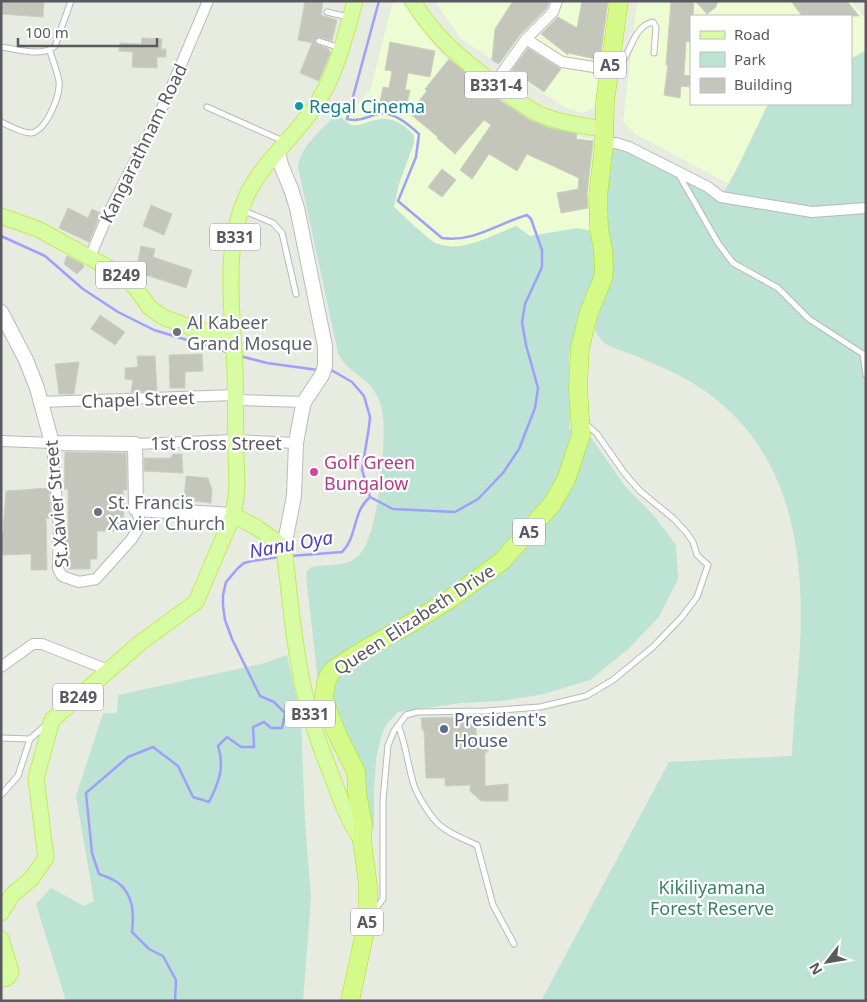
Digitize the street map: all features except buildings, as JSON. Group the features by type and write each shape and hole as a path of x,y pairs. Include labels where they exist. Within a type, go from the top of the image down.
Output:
{"highway":[{"name":"Queen Elizabeth Drive","path":"362,841 363,825 357,792 356,772 325,704 324,689 327,678 334,669 453,597 506,558 544,514 562,488 580,442 581,418 578,393 580,348 588,315 604,270 598,216 598,196 609,72 619,1"},
{"name":"A5","path":"350,1001 368,918 368,885 362,841"}],"main road":[{"name":"B331","path":"233,514 236,497 235,370 231,267 237,226 241,210 257,177 319,100 332,74 355,1"},
{"name":"B331-4","path":"413,1 444,42 494,84 522,104 543,116 604,136"},
{"name":"B249","path":"1,216 38,229 120,274 140,293 150,308 163,317 201,331 233,338"},
{"name":"B249","path":"1,913 12,895 31,878 46,858 36,778 52,720 140,643 196,602 233,514"},
{"path":"233,514 256,527 284,549"},
{"name":"B331","path":"284,549 297,655 310,717 349,819 362,841"},
{"path":"1,939 11,972 7,978 1,979"}],"street":[{"name":"Kangarathnam Road","path":"90,257 109,212 166,100 208,1"},
{"path":"494,84 526,39 553,12 556,1"},
{"path":"526,39 562,62 594,67 609,72"},
{"path":"604,136 676,170 708,187 721,197 812,212 866,208"},
{"path":"282,147 281,165 291,189 301,225 324,337 323,371 304,402 296,443 294,496 284,549"},
{"name":"St.Xavier Street","path":"1,312 26,360 41,402 52,443 58,529 58,569 62,576 79,582 96,579 131,540 140,524 136,509"},
{"name":"Chapel Street","path":"41,402 235,398 304,402"},
{"name":"1st Cross Street","path":"135,444 235,440 296,443"},
{"path":"1,441 135,444 136,509 233,514"},
{"path":"1,667 33,644 42,644 108,670"}],"lane":[{"path":"1,47 39,52 50,51 55,46 71,1"},
{"path":"327,12 351,18"},
{"path":"609,72 620,65 627,56 639,30 648,23 653,22 656,27 654,53"},
{"path":"319,41 341,48"},
{"path":"1,122 24,132 33,133 44,126 56,101 60,83 50,51"},
{"path":"207,107 282,147"},
{"path":"676,170 718,243 733,262 778,288 809,319 863,354 866,375"},
{"path":"241,210 273,224 282,234 296,294"},
{"path":"368,918 383,899 383,800 388,745 390,738 406,715 412,712 438,710 486,711 540,707 586,696 613,680 653,647 681,618 697,597 708,565 697,555 693,542 686,532 674,519 640,491 596,434 581,418"},
{"path":"1,795 18,776 30,738 52,720"},
{"path":"398,725 406,746 413,783 417,792 442,828 477,845 493,904 514,944"},
{"path":"1,738 30,738"}],"shaded area":[{"path":"396,1 400,1 439,51 462,73 487,92 537,125 566,134 592,139 591,231 578,228 530,236 516,226 474,243 452,248 436,244 394,207 399,184 383,118 360,125 351,125 341,116 335,116 358,103 370,91 392,5"},
{"path":"435,1 615,1 598,106 582,113 566,108 461,39"},
{"path":"639,1 851,1 866,19 866,50 852,58 852,15 690,15 690,105 768,105 729,184 635,134 623,121 636,10"}],"green space":[{"name":"Kikiliyamana Forest Reserve","path":"866,50 866,1001 541,1001 669,762 792,756 800,646 801,607 799,569 793,533 784,498 770,465 750,434 725,407 693,383 655,364 606,344 595,330 610,243 605,206 612,148 617,147 723,194 768,105 852,105 852,58"},
{"path":"335,116 354,125 382,119 393,120 399,122 414,135 414,143 399,184 394,207 422,233 438,244 448,246 468,245 516,226 530,236 578,228 591,231 597,263 595,276 574,332 569,356 571,410 569,429 589,435 625,486 655,517 676,545 678,579 659,617 628,649 590,680 544,694 501,701 461,703 398,712 386,725 376,759 374,830 318,681 306,576 310,568 347,563 358,556 365,546 371,530 380,490 382,468 384,430 379,399 368,383 346,365 338,353 298,167 307,146"},
{"path":"287,655 301,717 305,823 311,897 303,1001 66,1001 36,904 51,888 84,906 94,901 76,796 103,713 117,713 118,695 265,663"}],"waterway":[{"name":"Nanu Oya","path":"370,497 393,509 455,512 478,499 503,473 519,449 535,408 538,388 526,345 522,322 525,304 542,267 542,250 531,219 527,215 464,238 442,238 398,201 416,157 419,134 405,122 389,114 378,114 359,120 347,119 379,1"},
{"path":"1,236 45,256 83,289 118,312 154,330 230,353"},
{"path":"240,356 267,363 318,370"},
{"path":"328,371 333,371 352,382 364,396 370,417 362,470 370,497"},
{"name":"Nanu Oya","path":"290,556 342,552 351,539 360,510 370,497"},
{"name":"Nanu Oya","path":"175,1001 176,980 163,956 149,949 132,932 133,911 127,892 117,882 99,874 92,853 86,793 128,757 153,747 178,766 193,797 209,802 216,788 221,768 218,746 227,737 241,747 254,747 253,727 264,722 271,728 282,728 285,713 274,702 260,696 232,639 225,620 223,606 226,582 238,568 244,563 279,557"}],"place":[{"name":"Regal Cinema","path":"299,106"},
{"name":"Al Kabeer Grand Mosque","path":"177,332"},
{"name":"Golf Green Bungalow","path":"314,472"},
{"name":"St. Francis Xavier Church","path":"98,512"},
{"name":"President's House","path":"444,729"}]}
